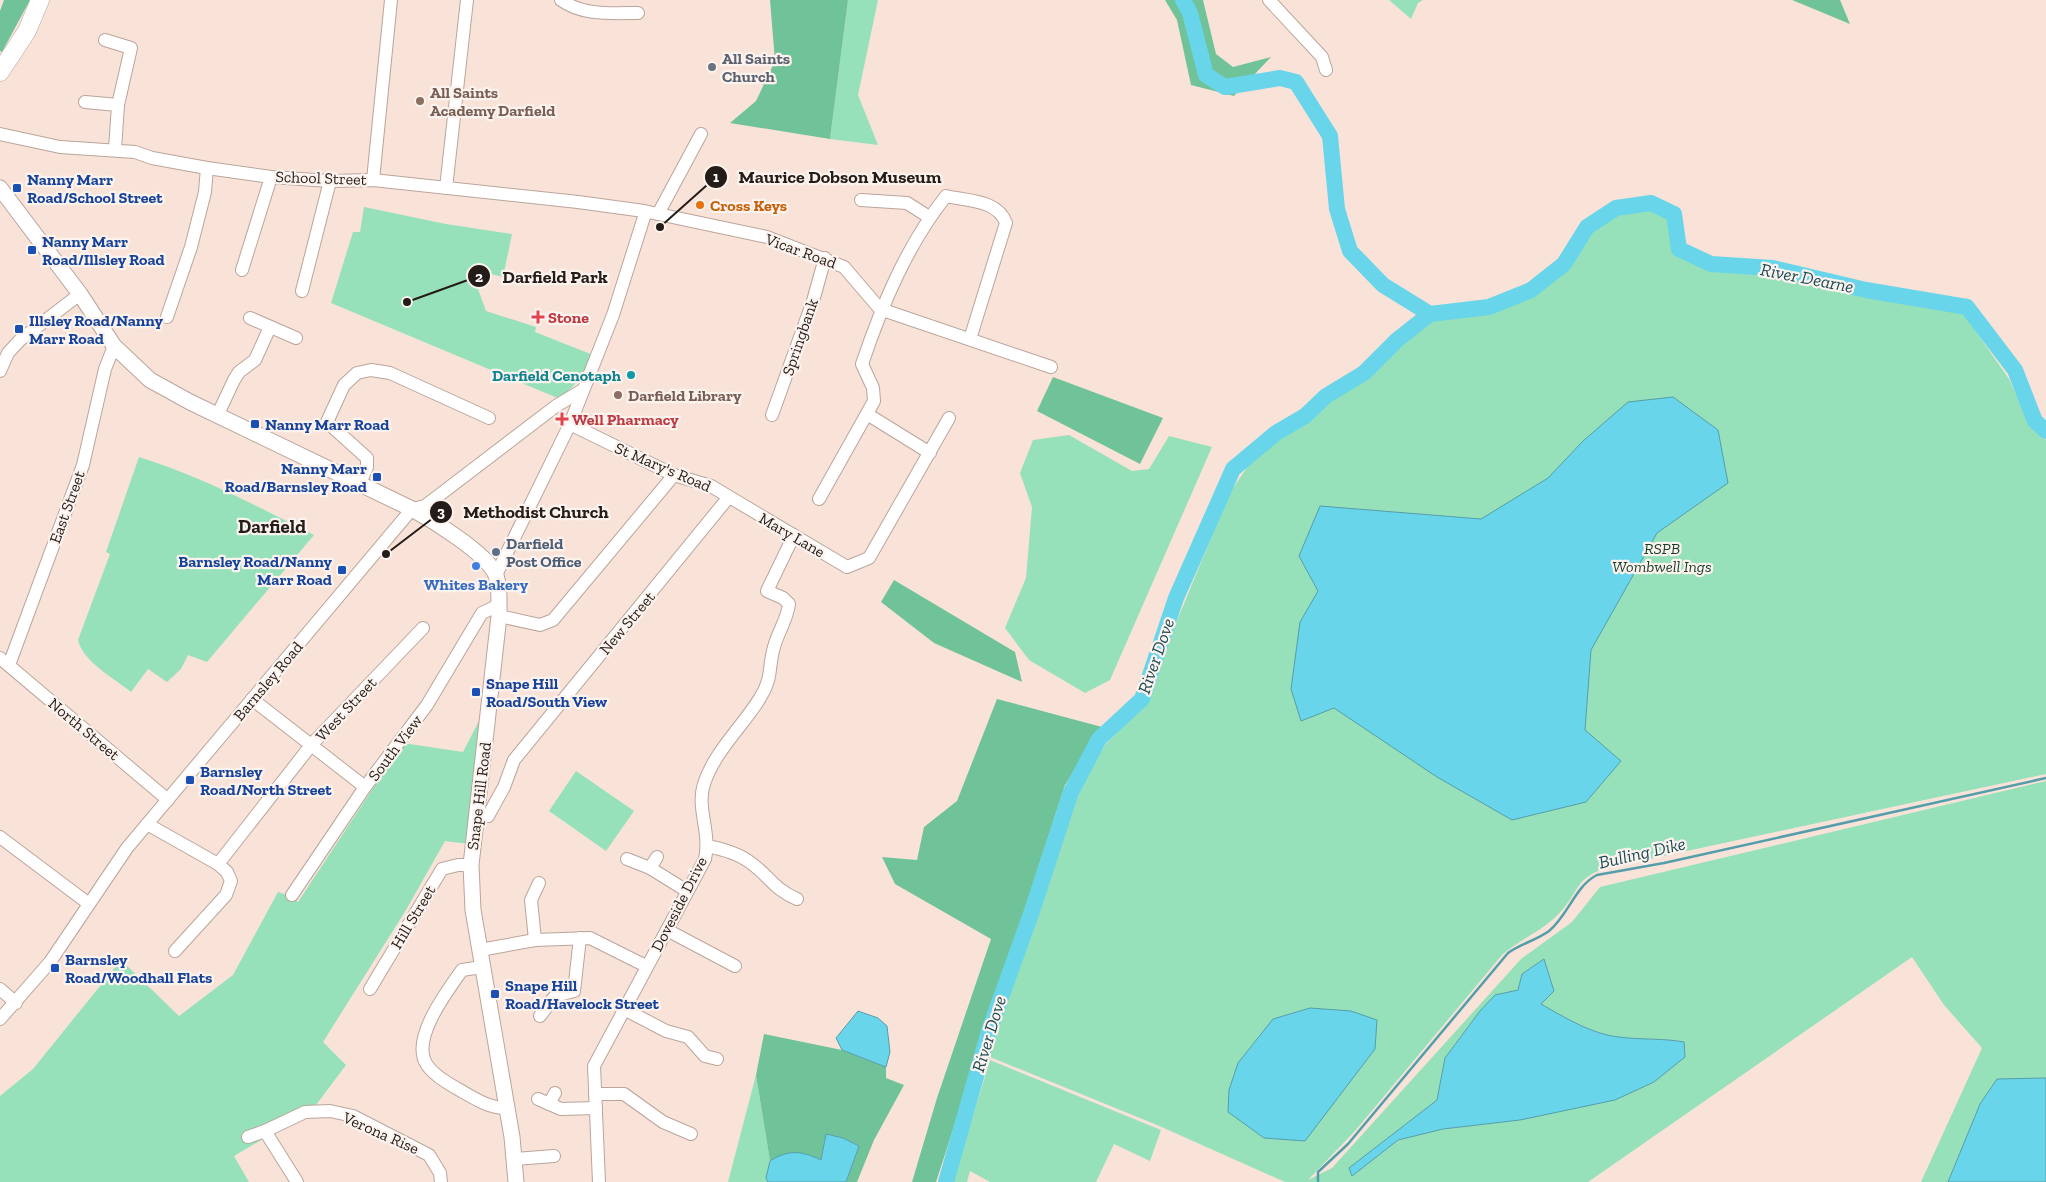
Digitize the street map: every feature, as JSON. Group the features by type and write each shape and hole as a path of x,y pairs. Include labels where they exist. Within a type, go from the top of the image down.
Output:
{"highway":[{"path":"0,72 27,31 40,0"}],"main road":[{"path":"0,188 80,294 114,346 150,380 441,525 485,561 496,575"},
{"name":"Snape Hill Road","path":"496,575 499,611 471,865 472,910 515,1160 516,1182"}],"street":[{"path":"373,180 392,0"},
{"path":"446,188 467,0"},
{"path":"561,0 571,7 582,10 638,14"},
{"path":"1268,0 1322,57 1326,70"},
{"path":"104,40 131,48 118,105 115,149"},
{"path":"85,102 118,105"},
{"name":"School Street","path":"0,134 60,147 115,149 207,168 271,177 330,181 373,180 644,211"},
{"path":"658,214 701,134"},
{"path":"167,317 190,247 204,192 207,168"},
{"path":"242,270 271,177"},
{"path":"302,291 330,181"},
{"path":"819,499 874,401 873,388 862,364 880,309 930,217 946,196 993,206 1003,213 1006,223 970,339"},
{"path":"861,200 907,203 930,217"},
{"path":"496,575 570,424 613,315 644,217 644,211"},
{"name":"Vicar Road","path":"644,211 767,237 825,258 844,267 880,309"},
{"name":"Springbank","path":"772,415 813,301 825,258"},
{"path":"0,371 8,353 20,340 80,294"},
{"path":"880,309 1051,367"},
{"path":"250,318 296,338"},
{"path":"218,414 234,380 240,372 255,360 270,327"},
{"name":"East Street","path":"4,661 83,465 106,369 114,346"},
{"path":"360,484 367,467 367,458 327,422 344,385 358,373 371,370 390,373 489,418"},
{"name":"Barnsley Road","path":"0,1019 50,962 112,869 148,824 412,509 425,506 556,406 582,392"},
{"path":"867,414 930,453 949,418"},
{"name":"St Mary's Road","path":"570,424 674,475 711,486 728,498"},
{"name":"Mary Lane","path":"728,498 847,567 857,565 869,558 930,453"},
{"path":"499,611 540,625 553,620 674,475"},
{"name":"New Street","path":"476,816 488,816 504,787 514,760 728,498"},
{"name":"Doveside Drive","path":"599,1182 594,1066 704,859 707,846 701,799 704,784 710,769 761,697 771,676 772,653 789,604 783,598 767,591 794,535"},
{"name":"South View","path":"292,896 365,787 427,705 482,613 499,611"},
{"name":"West Street","path":"218,864 312,744 423,628"},
{"name":"North Street","path":"4,661 168,800"},
{"path":"252,699 365,787"},
{"path":"148,824 218,864 231,881 226,895 175,951"},
{"path":"0,838 89,904"},
{"path":"707,846 729,850 751,863 781,892 797,899"},
{"path":"650,868 657,857"},
{"path":"627,859 650,868 687,891"},
{"name":"Hill Street","path":"370,989 442,869 458,865 471,865"},
{"path":"535,940 531,900 539,883"},
{"path":"667,930 735,966"},
{"path":"540,1016 555,996 574,991 580,938"},
{"path":"480,950 535,940 590,938 646,966"},
{"path":"482,968 462,970 427,1029 423,1049 427,1064 452,1086 492,1108 506,1108"},
{"path":"0,989 16,1003"},
{"path":"624,1009 666,1031 688,1037 705,1056 717,1060"},
{"path":"595,1094 624,1094 664,1122 691,1134"},
{"path":"547,1099 561,1109 596,1108"},
{"name":"Verona Rise","path":"248,1137 305,1112 330,1112 353,1116 429,1155 440,1173 441,1182"},
{"path":"265,1131 296,1182"},
{"path":"515,1160 554,1156"}],"green space":[{"path":"4,0 30,0 2,52 0,51 0,11"},
{"path":"770,0 848,0 830,139 730,123 756,101 775,61"},
{"path":"848,0 878,0 858,95 878,145 830,139"},
{"path":"1165,0 1203,0 1216,54 1233,67 1271,57 1234,96 1191,85 1177,20"},
{"path":"1389,0 1423,0 1418,3 1411,19"},
{"path":"1792,0 1840,0 1850,24"},
{"path":"364,207 446,224 512,234 503,277 487,273 478,289 486,311 536,327 535,332 593,355 581,378 560,399 331,303 353,232 360,232"},
{"name":"RSPB Wombwell Ings","path":"1649,207 1669,218 1674,251 1709,270 1775,274 1963,313 2009,379 2030,425 2046,440 2046,774 1603,869 1588,876 1579,885 1563,909 1549,923 1502,955 1355,1131 1308,1180 1332,1168 1521,959 1572,922 1600,887 2046,781 2046,1078 1997,1079 1980,1104 1948,1182 1921,1182 1982,1048 1944,1005 1912,957 1588,1182 1285,1182 1157,1125 990,1057 996,1032 1084,778 1106,744 1148,701 1172,633 1229,494 1248,466 1271,444 1361,379 1400,344 1432,321 1493,311 1534,295 1567,267 1592,230 1618,212","holes":["1544,959 1554,991 1540,1004 1588,1029 1619,1037 1684,1042 1520,1120 1443,1129 1398,1140 1349,1168 1437,1100 1445,1058 1480,1011 1495,995 1518,990 1522,974"]},
{"path":"1053,377 1163,418 1140,464 1037,411"},
{"path":"1069,435 1132,471 1149,469 1169,436 1212,447 1110,680 1085,693 1029,660 1005,628 1026,578 1032,507 1020,473 1033,440"},
{"path":"139,457 206,482 314,535 207,662 188,655 181,669 167,682 148,669 131,692 92,662 81,648 78,640 110,554 106,552"},
{"path":"894,580 1015,652 1022,682 934,643 881,602"},
{"path":"997,699 1102,727 1065,785 936,1182 912,1182 937,1098 991,939 895,884 882,857 917,860 924,827 957,801"},
{"path":"481,717 469,844 445,841 406,910 323,1042 346,1065 316,1105 300,1109 263,1139 234,1156 249,1182 0,1182 0,1096 33,1069 121,960 179,1016 233,975 278,892 293,897 298,902 403,743 463,752"},
{"path":"576,771 634,811 606,851 549,811"},
{"path":"764,1034 842,1050 886,1067 886,1078 904,1085 874,1140 857,1182 846,1182 859,1146 843,1138 826,1134 821,1160 809,1155 789,1154 770,1161 756,1075"},
{"path":"990,1060 1161,1130 1150,1161 1114,1144 1096,1182 990,1182 970,1171 967,1182 953,1182"},
{"path":"756,1075 770,1161 766,1178 768,1182 728,1182"}],"water":[{"path":"1673,397 1718,430 1728,483 1657,533 1591,650 1585,730 1621,761 1586,802 1512,820 1437,777 1334,708 1301,721 1291,689 1300,622 1318,591 1299,556 1320,506 1481,519 1548,478 1583,441 1628,402"},
{"path":"1544,959 1554,991 1541,1004 1578,1024 1609,1035 1684,1042 1685,1057 1654,1082 1615,1100 1520,1120 1443,1129 1398,1140 1352,1176 1349,1168 1437,1100 1445,1058 1480,1011 1495,995 1518,990 1522,974"},
{"path":"1310,1008 1351,1011 1377,1020 1375,1049 1305,1141 1264,1138 1228,1112 1229,1090 1238,1063 1273,1019"},
{"path":"858,1011 878,1018 887,1026 890,1052 886,1067 842,1050 836,1038"},
{"path":"2046,1078 2046,1182 1948,1182 1980,1104 1997,1079"},
{"path":"826,1134 843,1138 859,1146 846,1182 768,1182 766,1178 770,1161 777,1157 789,1153 802,1153 821,1160"}],"waterway":[{"name":"River Dearne","path":"1183,0 1190,13 1206,75 1225,87 1280,78 1296,82 1330,136 1337,209 1350,251 1383,285 1430,314 1489,307 1531,290 1564,264 1587,227 1616,208 1651,203 1674,214 1679,249 1711,264 1773,268 1866,290 1967,307 2015,370 2035,421 2046,431"},
{"name":"River Dove","path":"946,1182 989,1031 1032,911 1071,792 1099,739 1142,699 1176,598 1233,469 1276,433 1305,416 1326,396 1364,373 1397,340 1430,314"},
{"name":"Bulling Dike","path":"1318,1182 1318,1172 1348,1144 1508,953 1539,937 1556,925 1583,886 1597,875 1664,863 2046,778"}],"place":[{"name":"All Saints Church","path":"712,67"},
{"name":"All Saints Academy Darfield","path":"420,101"},
{"name":"Nanny Marr Road/School Street","path":"17,188"},
{"name":"Cross Keys","path":"700,205"},
{"name":"Maurice Dobson Museum","path":"660,227"},
{"name":"Nanny Marr Road/Illsley Road","path":"32,250"},
{"name":"Darfield Park","path":"407,302"},
{"name":"Stone","path":"538,317"},
{"name":"Illsley Road/Nanny Marr Road","path":"19,329"},
{"name":"Darfield Cenotaph","path":"631,375"},
{"name":"Darfield Library","path":"618,395"},
{"name":"Well Pharmacy","path":"562,419"},
{"name":"Nanny Marr Road","path":"255,424"},
{"name":"Nanny Marr Road/Barnsley Road","path":"377,477"},
{"name":"Darfield Post Office","path":"496,552"},
{"name":"Methodist Church","path":"386,554"},
{"name":"Whites Bakery","path":"476,566"},
{"name":"Barnsley Road/Nanny Marr Road","path":"342,570"},
{"name":"Snape Hill Road/South View","path":"476,692"},
{"name":"Barnsley Road/North Street","path":"190,780"},
{"name":"Barnsley Road/Woodhall Flats","path":"55,968"},
{"name":"Snape Hill Road/Havelock Street","path":"495,994"}],"district":[{"name":"Darfield","path":"272,526"}]}
